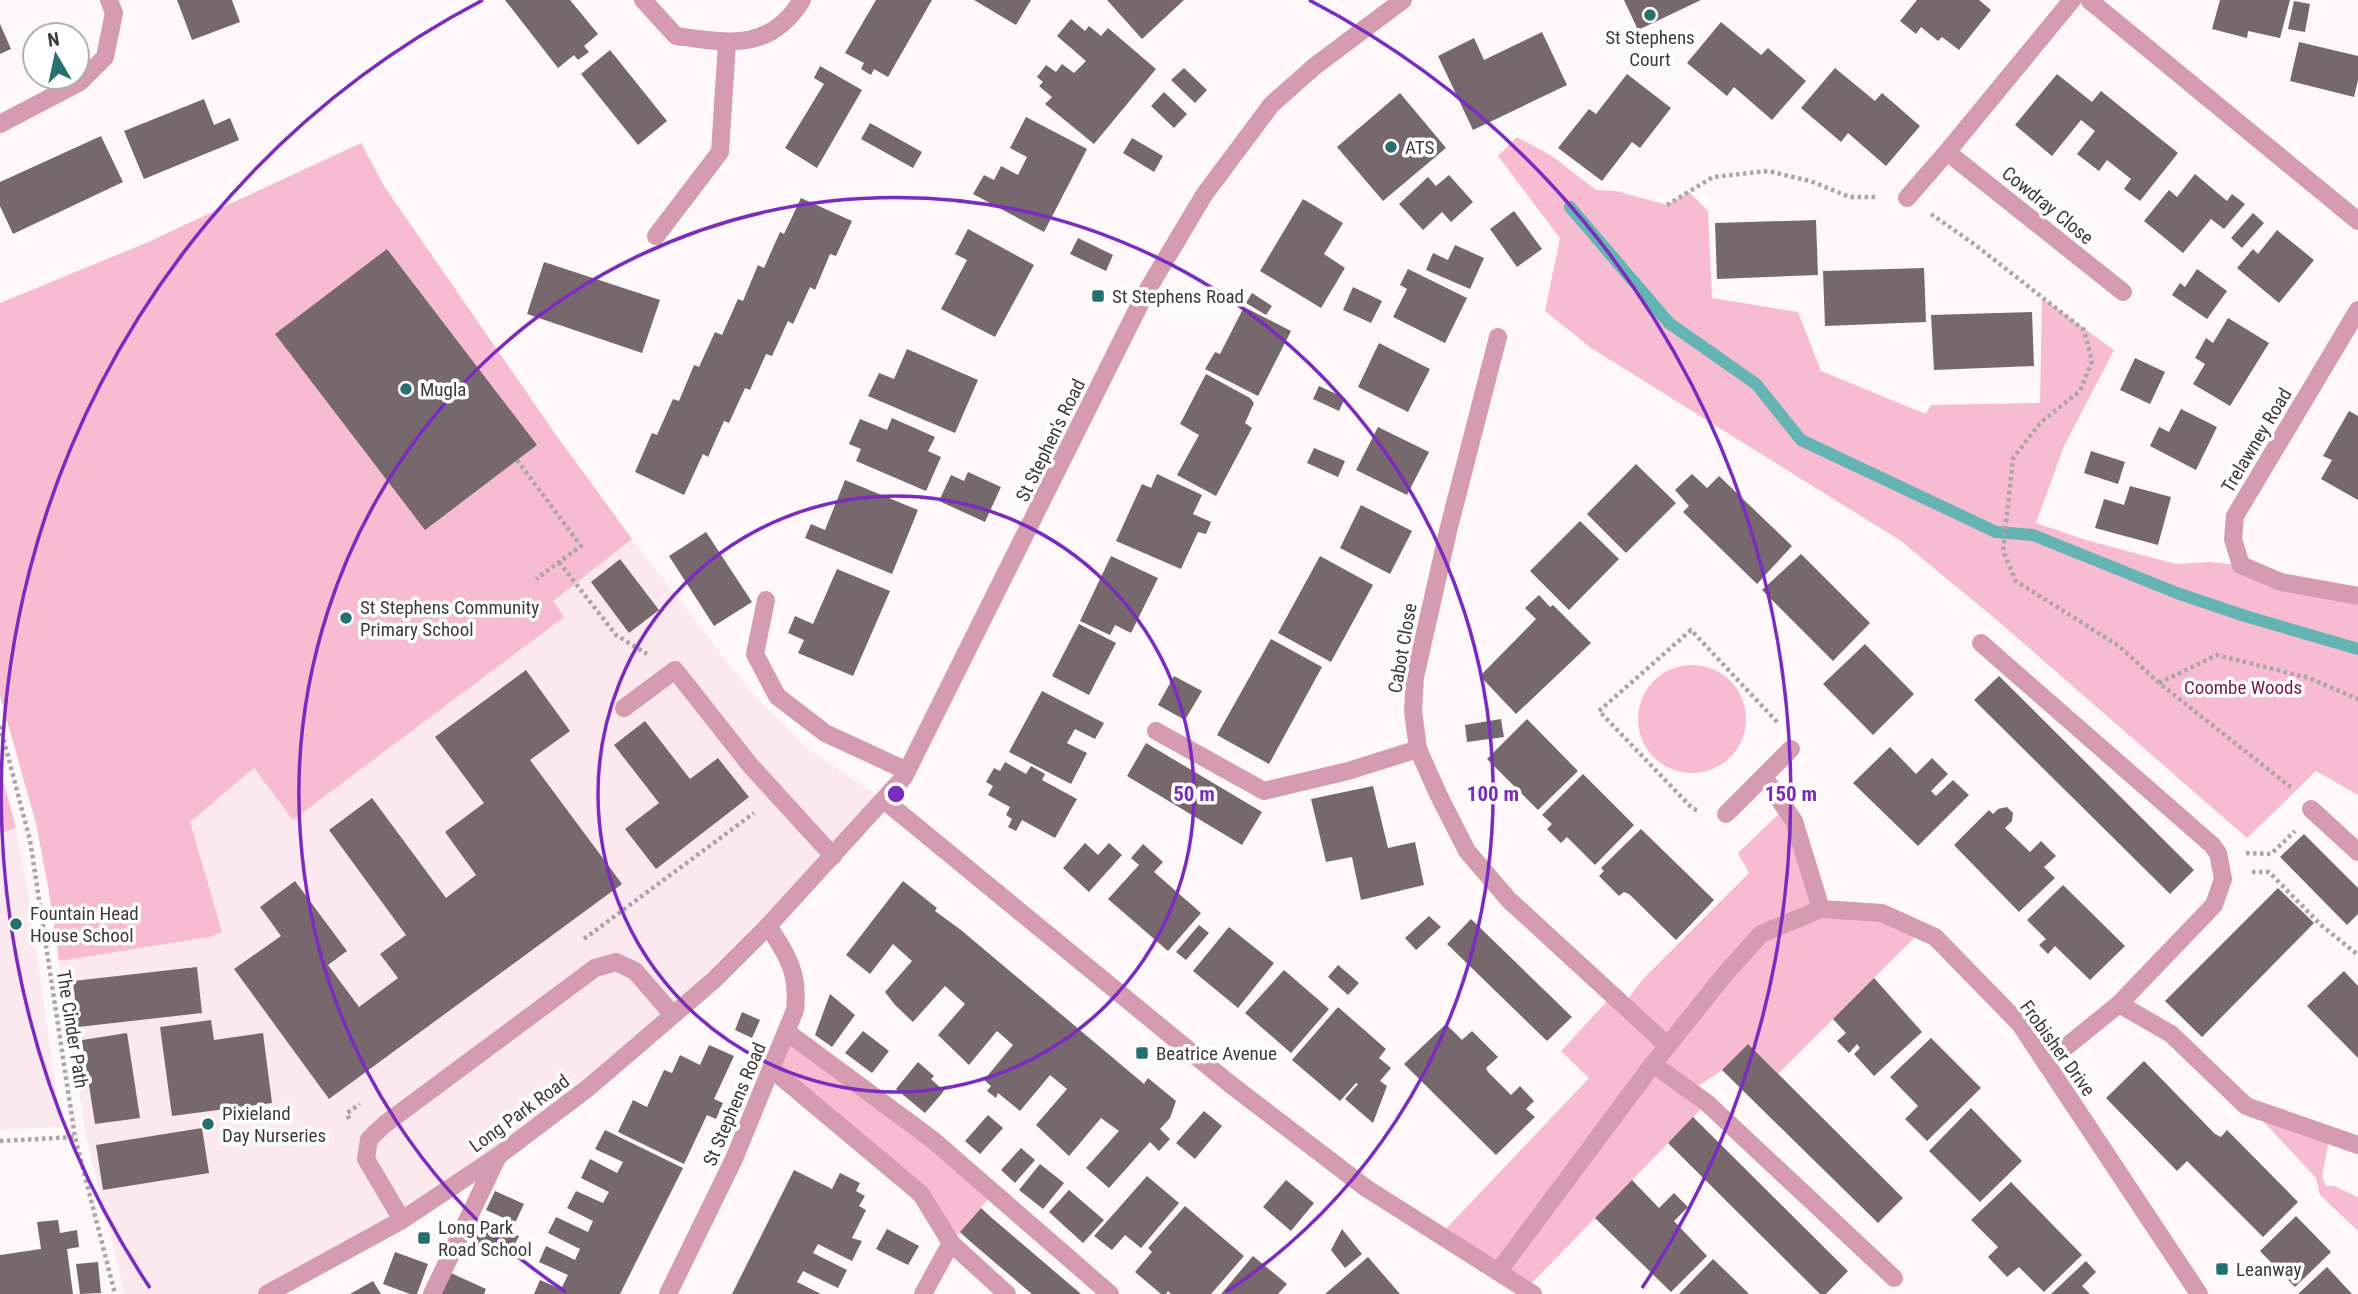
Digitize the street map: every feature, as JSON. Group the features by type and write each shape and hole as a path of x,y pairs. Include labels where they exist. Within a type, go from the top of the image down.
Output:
{"street":[{"path":"0,124 80,82 105,57 114,13 109,0"},
{"path":"643,0 676,36 727,43 766,37 802,0"},
{"path":"1907,198 2072,0"},
{"path":"2089,0 2358,221"},
{"name":"St Stephen's Road","path":"768,926 884,800 907,771 1145,294 1204,195 1271,105 1397,1"},
{"path":"656,236 720,152 727,43"},
{"name":"Cowdray Close","path":"1947,152 2123,292"},
{"name":"Trelawney Road","path":"2358,310 2235,516 2233,539 2241,565 2281,582 2358,596"},
{"name":"Cabot Close","path":"1498,337 1449,527 1415,677 1413,711 1418,749 1467,850 1509,900 1668,1046"},
{"path":"766,600 755,654 777,696 825,733 907,771"},
{"path":"1981,643 2215,849 2222,871 2223,879 2214,905 2119,1004 2046,1063"},
{"path":"624,708 675,670 750,765 833,856"},
{"path":"1157,731 1264,791 1348,771 1418,749"},
{"path":"1726,814 1791,749"},
{"path":"1764,777 1794,821 1821,909"},
{"path":"884,800 1230,1084 1366,1188 1533,1294"},
{"path":"2313,811 2358,852"},
{"name":"Frobisher Drive","path":"1498,1272 1653,1064 1725,974 1761,934 1821,909 1882,913 1935,937 2020,1024 2199,1294"},
{"name":"Long Park Road","path":"267,1294 402,1220 498,1156 588,1088 714,980 768,926"},
{"name":"St Stephens Road","path":"668,1294 734,1160 773,1070 795,1010 797,988 790,964 768,926"},
{"path":"402,1220 366,1159 369,1139 385,1124 595,968 616,962 635,971 673,1015"},
{"path":"2119,1004 2171,1034 2246,1105 2358,1145"},
{"path":"787,1032 933,1140 1110,1294"},
{"path":"1653,1064 1707,1103 1894,1278"},
{"path":"773,1070 921,1195 951,1244 1007,1294"},
{"path":"432,1294 498,1156"},
{"path":"923,1294 951,1244"}],"path":[{"path":"1667,205 1713,177 1768,171 1810,181 1850,197 1907,198 1974,244 2084,330 2092,361 2080,391 2041,422 2013,458 2003,551 2016,581 2119,646 2159,683 2290,786 2313,811 2271,854 2215,849"},
{"path":"517,460 580,546 536,579"},
{"path":"559,562 616,635 675,670"},
{"path":"1726,814 1693,809 1600,711 1690,630 1778,723 1791,749"},
{"path":"2159,683 2217,655 2309,678 2358,699"},
{"name":"The Cinder Path","path":"0,726 30,840 75,1137 115,1294"},
{"path":"2222,871 2269,872 2321,925 2358,955"},
{"path":"0,1141 75,1137"}],"shaded area":[{"name":"St Stephens Community Primary School","path":"361,143 384,186 556,435 632,539 754,696 808,749 884,800 768,926 491,1160 265,1294 125,1294 86,1136 36,823 0,696 0,303 146,243"},
{"name":"Fountain Head House School","path":"0,769 16,828 29,896 61,1127 0,1130"}],"green space":[{"name":"Coombe Woods","path":"1517,137 1552,156 1596,190 1616,191 1667,205 1689,192 1708,211 1712,298 1798,312 1821,371 1926,414 1931,405 2040,403 2042,298 2114,350 2064,446 2036,523 2086,540 2176,564 2210,562 2241,565 2358,596 2358,795 2316,771 2247,838 1998,621 1901,541 1591,348 1545,311 1560,238 1498,156"},
{"path":"361,143 384,186 556,435 632,539 553,601 564,617 293,820 254,768 190,822 222,932 209,937 59,961 36,823 0,696 0,303 146,243"},
{"path":"1692,665 1713,669 1730,681 1742,698 1746,719 1742,740 1730,757 1713,769 1692,773 1671,769 1654,757 1642,740 1638,719 1642,698 1654,681 1671,669"},
{"path":"0,769 16,828 0,833"},
{"path":"1785,808 1821,909 1922,930 1778,1074 1748,1044 1722,1070 1691,1091 1707,1103 1526,1289 1440,1235 1589,1078 1561,1051 1613,995 1624,1004 1643,979 1749,873 1738,853"},
{"path":"787,1032 994,1192 951,1243 921,1194 773,1070"},
{"path":"2249,1106 2330,1135 2322,1176 2326,1186 2334,1186 2358,1197 2358,1231 2320,1195 2316,1178"}],"building":[{"path":"177,0 232,0 240,22 192,40"},
{"path":"505,0 570,0 598,34 584,46 589,52 578,60 574,55 558,68"},
{"path":"876,0 932,0 888,77 874,69 871,75 861,69 864,63 845,53"},
{"path":"974,0 1031,0 1016,25"},
{"path":"1107,0 1184,0 1142,39"},
{"name":"St Stephens Court","path":"1624,0 1701,0 1638,30"},
{"path":"1917,0 1979,0 1991,10 1959,50 1942,37 1938,41 1921,27 1916,34 1900,21"},
{"path":"2220,0 2290,0 2280,38 2248,31 2247,38 2212,29"},
{"path":"2294,1 2310,4 2305,32 2288,29"},
{"path":"1071,19 1085,31 1089,26 1101,36 1108,28 1156,69 1094,144 1045,104 1052,97 1039,86 1043,82 1037,77 1046,65 1056,72 1062,64 1074,73 1086,61 1057,36"},
{"path":"1721,22 1761,55 1768,48 1806,81 1772,120 1734,87 1727,96 1687,63"},
{"path":"0,24 11,49 0,54"},
{"path":"1542,32 1567,85 1473,130 1438,56 1474,38 1484,60"},
{"path":"2299,42 2358,56 2358,80 2354,97 2290,81"},
{"path":"610,50 667,121 638,145 581,74"},
{"path":"820,66 862,90 817,168 785,148 824,84 814,78"},
{"path":"1184,68 1207,90 1195,103 1171,80"},
{"path":"1835,68 1875,101 1882,93 1920,126 1886,166 1848,133 1841,142 1801,108"},
{"path":"1627,74 1671,108 1640,148 1632,142 1602,181 1558,148 1589,109 1596,114"},
{"path":"2057,74 2092,102 2101,91 2178,153 2140,201 2124,189 2131,179 2107,160 2099,171 2077,154 2095,131 2081,120 2052,156 2015,125"},
{"path":"1164,92 1187,114 1174,128 1151,106"},
{"name":"ATS","path":"1400,93 1446,148 1383,201 1337,147"},
{"path":"204,99 214,125 230,118 239,140 144,179 124,131"},
{"path":"1026,117 1087,149 1044,232 973,194 984,175 994,180 1001,166 1018,175 1027,157 1010,148"},
{"path":"870,123 922,152 913,168 861,139"},
{"path":"101,136 123,182 13,234 0,206 0,182"},
{"path":"1132,138 1163,156 1154,172 1123,153"},
{"path":"2195,174 2227,201 2232,194 2245,204 2224,229 2211,219 2183,253 2144,221 2169,190 2177,197"},
{"path":"1449,175 1473,202 1451,222 1442,212 1423,230 1399,204 1428,177 1436,186"},
{"path":"801,198 852,221 836,256 830,254 815,290 810,287 793,324 788,321 772,356 766,354 750,390 745,388 729,423 724,421 708,457 703,454 684,495 635,472 652,433 657,435 673,399 679,401 694,365 699,367 715,332 722,335 738,299 743,301 758,265 764,268 780,232 784,234"},
{"path":"1303,199 1343,223 1324,254 1345,268 1321,308 1260,271"},
{"path":"1514,211 1542,249 1517,267 1490,229"},
{"path":"2253,213 2264,223 2242,248 2231,238"},
{"path":"1816,220 1818,275 1717,279 1715,223"},
{"path":"968,229 1034,265 995,337 941,309 967,260 955,254"},
{"path":"2277,230 2314,260 2279,303 2237,268 2253,249 2258,254"},
{"path":"1078,238 1113,255 1106,271 1070,254"},
{"path":"1455,245 1484,258 1470,289 1426,270 1433,253 1448,260"},
{"name":"Mugla","path":"387,249 537,445 425,530 275,334"},
{"path":"544,262 660,300 642,353 527,314"},
{"path":"1924,268 1926,322 1825,326 1823,271"},
{"path":"1408,269 1467,298 1445,343 1393,317 1407,289 1400,285"},
{"path":"2197,269 2227,291 2207,319 2172,295 2180,283 2185,287"},
{"path":"1353,287 1382,301 1371,323 1343,310"},
{"path":"1252,293 1272,306 1266,315 1246,303"},
{"path":"1244,307 1291,331 1258,396 1205,369 1215,352 1220,354"},
{"path":"2032,312 2034,366 1934,370 1931,315"},
{"path":"2228,318 2269,343 2230,406 2193,384 2205,364 2195,358 2206,338 2213,343"},
{"path":"1379,343 1430,369 1408,412 1358,387"},
{"path":"907,349 978,380 955,433 868,396 879,373 894,379"},
{"path":"2135,358 2165,372 2150,404 2120,390"},
{"path":"1206,374 1250,398 1254,403 1245,423 1252,428 1216,496 1177,475 1199,435 1180,424"},
{"path":"1319,386 1345,398 1339,411 1313,399"},
{"path":"2181,409 2217,427 2196,470 2150,446 2159,427 2169,432"},
{"path":"2349,411 2358,416 2358,500 2321,479 2332,460 2323,456"},
{"path":"892,418 935,437 928,451 941,457 926,491 856,461 861,449 849,444 860,419 887,430"},
{"path":"1378,427 1429,452 1407,495 1356,470"},
{"path":"1314,448 1345,461 1338,477 1307,463"},
{"path":"2091,451 2125,462 2118,484 2084,473"},
{"path":"1636,464 1676,503 1626,553 1587,514"},
{"path":"968,472 1001,487 985,522 939,501 951,475 964,481"},
{"path":"1157,474 1202,495 1193,514 1211,522 1206,534 1198,532 1181,569 1116,541 1142,484 1151,488"},
{"path":"1692,474 1707,488 1719,476 1792,546 1757,584 1683,512 1689,506 1675,490"},
{"path":"845,480 918,510 892,574 805,538 811,524 825,530"},
{"path":"2130,486 2171,497 2158,545 2095,528 2104,499 2124,505"},
{"path":"1361,505 1412,531 1390,574 1340,548"},
{"path":"1580,521 1619,559 1569,610 1530,571"},
{"path":"706,532 752,602 714,626 669,556"},
{"path":"1801,554 1870,623 1833,661 1762,590"},
{"path":"1111,556 1158,578 1131,633 1115,625 1110,635 1080,621"},
{"path":"1320,556 1373,585 1331,662 1278,633"},
{"path":"620,559 659,610 629,633 591,582"},
{"path":"837,569 890,591 853,676 798,653 804,640 788,633 795,616 813,624"},
{"path":"1539,595 1550,607 1553,605 1591,643 1516,714 1480,676 1536,619 1525,608"},
{"path":"1079,624 1116,643 1089,695 1052,676"},
{"path":"1271,639 1322,667 1269,764 1217,735"},
{"path":"1865,644 1914,694 1873,735 1823,684"},
{"path":"526,670 570,731 530,760 622,884 329,1099 234,969 281,936 260,907 295,881 347,951 328,965 359,1007 398,978 380,954 406,935 329,830 372,798 446,898 476,875 445,832 484,803 435,737"},
{"path":"1174,676 1202,691 1185,720 1158,705"},
{"path":"1999,676 2194,870 2170,894 1974,700"},
{"path":"1042,691 1104,723 1095,739 1075,729 1067,743 1087,753 1071,784 1009,752"},
{"path":"1501,719 1504,737 1467,742 1465,725"},
{"path":"1527,719 1578,771 1538,810 1487,759"},
{"path":"645,721 690,779 718,758 749,797 656,869 625,829 659,803 614,745"},
{"path":"1146,743 1262,812 1242,845 1127,776"},
{"path":"1890,747 1916,774 1932,758 1948,774 1931,791 1936,796 1953,780 1969,795 1918,846 1853,783"},
{"path":"1005,762 1026,774 1031,766 1045,774 1042,780 1077,799 1055,838 1022,820 1016,831 1008,827 1012,819 1006,815 1010,807 988,795 993,786 986,782 994,768 1000,771"},
{"path":"1583,774 1634,825 1595,865 1567,837 1561,843 1547,829 1552,824 1542,815"},
{"path":"1373,786 1388,848 1415,842 1424,885 1361,900 1352,857 1326,862 1311,799"},
{"path":"2007,807 2013,813 2012,821 2005,828 2030,852 2041,841 2056,856 2044,867 2055,878 2019,912 1954,845 1989,810 1993,814 1998,809"},
{"path":"1641,829 1714,900 1676,940 1629,894 1624,892 1619,896 1599,876 1604,871 1601,868"},
{"path":"2304,834 2358,888 2358,914 2347,925 2280,857"},
{"path":"1085,843 1098,855 1109,843 1122,855 1089,892 1063,868"},
{"path":"1143,844 1163,862 1154,872 1201,913 1168,951 1108,899 1139,865 1131,858"},
{"path":"903,881 937,908 935,911 1144,1084 1148,1078 1176,1101 1170,1118 1160,1129 1170,1139 1159,1151 1150,1142 1109,1188 1086,1168 1119,1131 1101,1118 1069,1156 1036,1125 1067,1089 1050,1075 1020,1111 998,1093 996,1098 987,1091 991,1086 984,1080 1013,1045 997,1031 969,1065 938,1035 965,1004 945,986 913,1022 885,992 912,961 893,944 870,974 846,955"},
{"path":"2063,885 2125,946 2090,980 2055,946 2048,954 2039,945 2046,939 2027,920"},
{"path":"2278,888 2314,923 2202,1037 2165,1001"},
{"path":"1429,916 1441,927 1416,950 1405,938"},
{"path":"1471,919 1572,1017 1547,1041 1447,944"},
{"path":"1199,925 1209,933 1186,960 1176,952"},
{"path":"1229,927 1274,963 1238,1008 1193,971"},
{"path":"1338,965 1359,983 1348,995 1328,977"},
{"path":"197,967 202,1013 78,1027 73,981"},
{"path":"1284,970 1329,1009 1291,1053 1245,1013"},
{"path":"2344,971 2358,986 2358,1058 2307,1006"},
{"path":"1874,978 1922,1032 1874,1076 1854,1054 1860,1048 1857,1044 1849,1053 1837,1041 1846,1033 1833,1019"},
{"path":"830,994 855,1015 832,1047 815,1035"},
{"path":"1338,1007 1386,1049 1379,1058 1391,1068 1380,1081 1387,1086 1373,1123 1345,1099 1358,1084 1356,1083 1340,1101 1292,1060"},
{"path":"742,1012 760,1020 752,1038 735,1030"},
{"path":"211,1020 214,1040 263,1033 272,1103 172,1116 160,1027"},
{"path":"1446,1024 1462,1040 1472,1031 1498,1057 1486,1068 1488,1072 1511,1095 1520,1086 1534,1101 1526,1109 1535,1117 1496,1155 1404,1064"},
{"path":"863,1031 889,1051 872,1073 845,1053"},
{"path":"127,1033 140,1118 95,1124 82,1040"},
{"path":"1931,1038 1981,1088 1927,1141 1905,1119 1918,1106 1890,1077"},
{"path":"1748,1044 1903,1198 1878,1223 1722,1070"},
{"path":"709,1045 734,1056 714,1099 723,1103 716,1119 707,1115 684,1164 618,1132 633,1100 647,1107 664,1070 672,1073 680,1055 700,1065"},
{"path":"2144,1061 2215,1134 2221,1137 2227,1130 2298,1202 2263,1237 2187,1161 2177,1171 2106,1098"},
{"path":"918,1062 934,1076 931,1079 944,1091 925,1113 896,1089"},
{"path":"1971,1108 2022,1161 1980,1202 1929,1151"},
{"path":"1204,1111 1222,1126 1195,1159 1176,1143"},
{"path":"988,1115 1003,1128 980,1154 965,1141"},
{"path":"1693,1117 1848,1271 1826,1294 1820,1294 1668,1143"},
{"path":"202,1128 209,1173 103,1190 96,1145"},
{"path":"605,1130 683,1168 620,1294 534,1294 540,1280 561,1289 568,1275 539,1262 546,1246 575,1260 580,1249 548,1233 556,1217 588,1232 593,1221 567,1208 576,1191 603,1203 609,1192 581,1178 590,1159 617,1173 623,1162 595,1149"},
{"path":"1021,1148 1035,1160 1015,1183 1001,1170"},
{"path":"1040,1164 1064,1183 1043,1209 1019,1190"},
{"path":"794,1170 832,1189 840,1173 860,1183 856,1191 865,1196 859,1206 866,1210 852,1238 862,1241 852,1261 818,1244 813,1253 847,1270 838,1288 803,1271 797,1282 821,1294 732,1294"},
{"path":"1147,1176 1179,1203 1141,1248 1125,1235 1112,1250 1094,1236"},
{"path":"1286,1180 1314,1203 1291,1231 1263,1207"},
{"path":"1632,1180 1659,1208 1674,1193 1688,1207 1674,1221 1707,1256 1671,1292 1595,1218"},
{"path":"2011,1182 2082,1255 2044,1292 2019,1267 2007,1277 1988,1257 1998,1247 1971,1220"},
{"path":"1069,1190 1104,1220 1083,1243 1049,1212"},
{"path":"495,1191 524,1204 515,1223 486,1210"},
{"path":"1185,1206 1244,1256 1211,1294 1171,1294 1168,1291 1161,1294 1135,1272 1152,1252 1148,1248"},
{"path":"981,1208 1081,1294 1032,1294 972,1243 960,1232"},
{"path":"2296,1216 2331,1252 2295,1287 2260,1251"},
{"path":"482,1218 519,1236 507,1260 470,1241"},
{"path":"58,1220 60,1233 77,1230 79,1247 67,1249 73,1294 0,1294 0,1255 41,1249 37,1222"},
{"path":"887,1229 919,1246 908,1265 876,1249"},
{"path":"1342,1229 1362,1254 1345,1268 1331,1250"},
{"path":"395,1252 428,1264 417,1294 383,1284"},
{"path":"1253,1256 1287,1284 1278,1294 1221,1294"},
{"path":"1368,1257 1400,1294 1325,1294"},
{"path":"1713,1259 1738,1283 1749,1294 1679,1294"},
{"path":"2086,1261 2096,1272 2082,1286 2090,1294 2051,1294"},
{"path":"98,1262 101,1293 80,1294 76,1264"},
{"path":"2327,1267 2352,1294 2298,1294"},
{"path":"451,1273 486,1289 484,1294 441,1294"},
{"path":"373,1281 381,1294 350,1294"}],"waterway":[{"path":"1570,207 1669,323 1756,384 1801,440 1996,532 2033,535 2177,593 2358,649"}],"place":[{"name":"St Stephens Court","path":"1650,15"},
{"name":"ATS","path":"1391,147"},
{"name":"St Stephens Road","path":"1098,296"},
{"name":"Mugla","path":"406,389"},
{"name":"St Stephens Community Primary School","path":"346,618"},
{"name":"Fountain Head House School","path":"16,924"},
{"name":"Beatrice Avenue","path":"1142,1053"},
{"name":"Pixieland Day Nurseries","path":"208,1124"},
{"name":"Long Park Road School","path":"424,1238"},
{"name":"Leanway","path":"2222,1269"}]}
